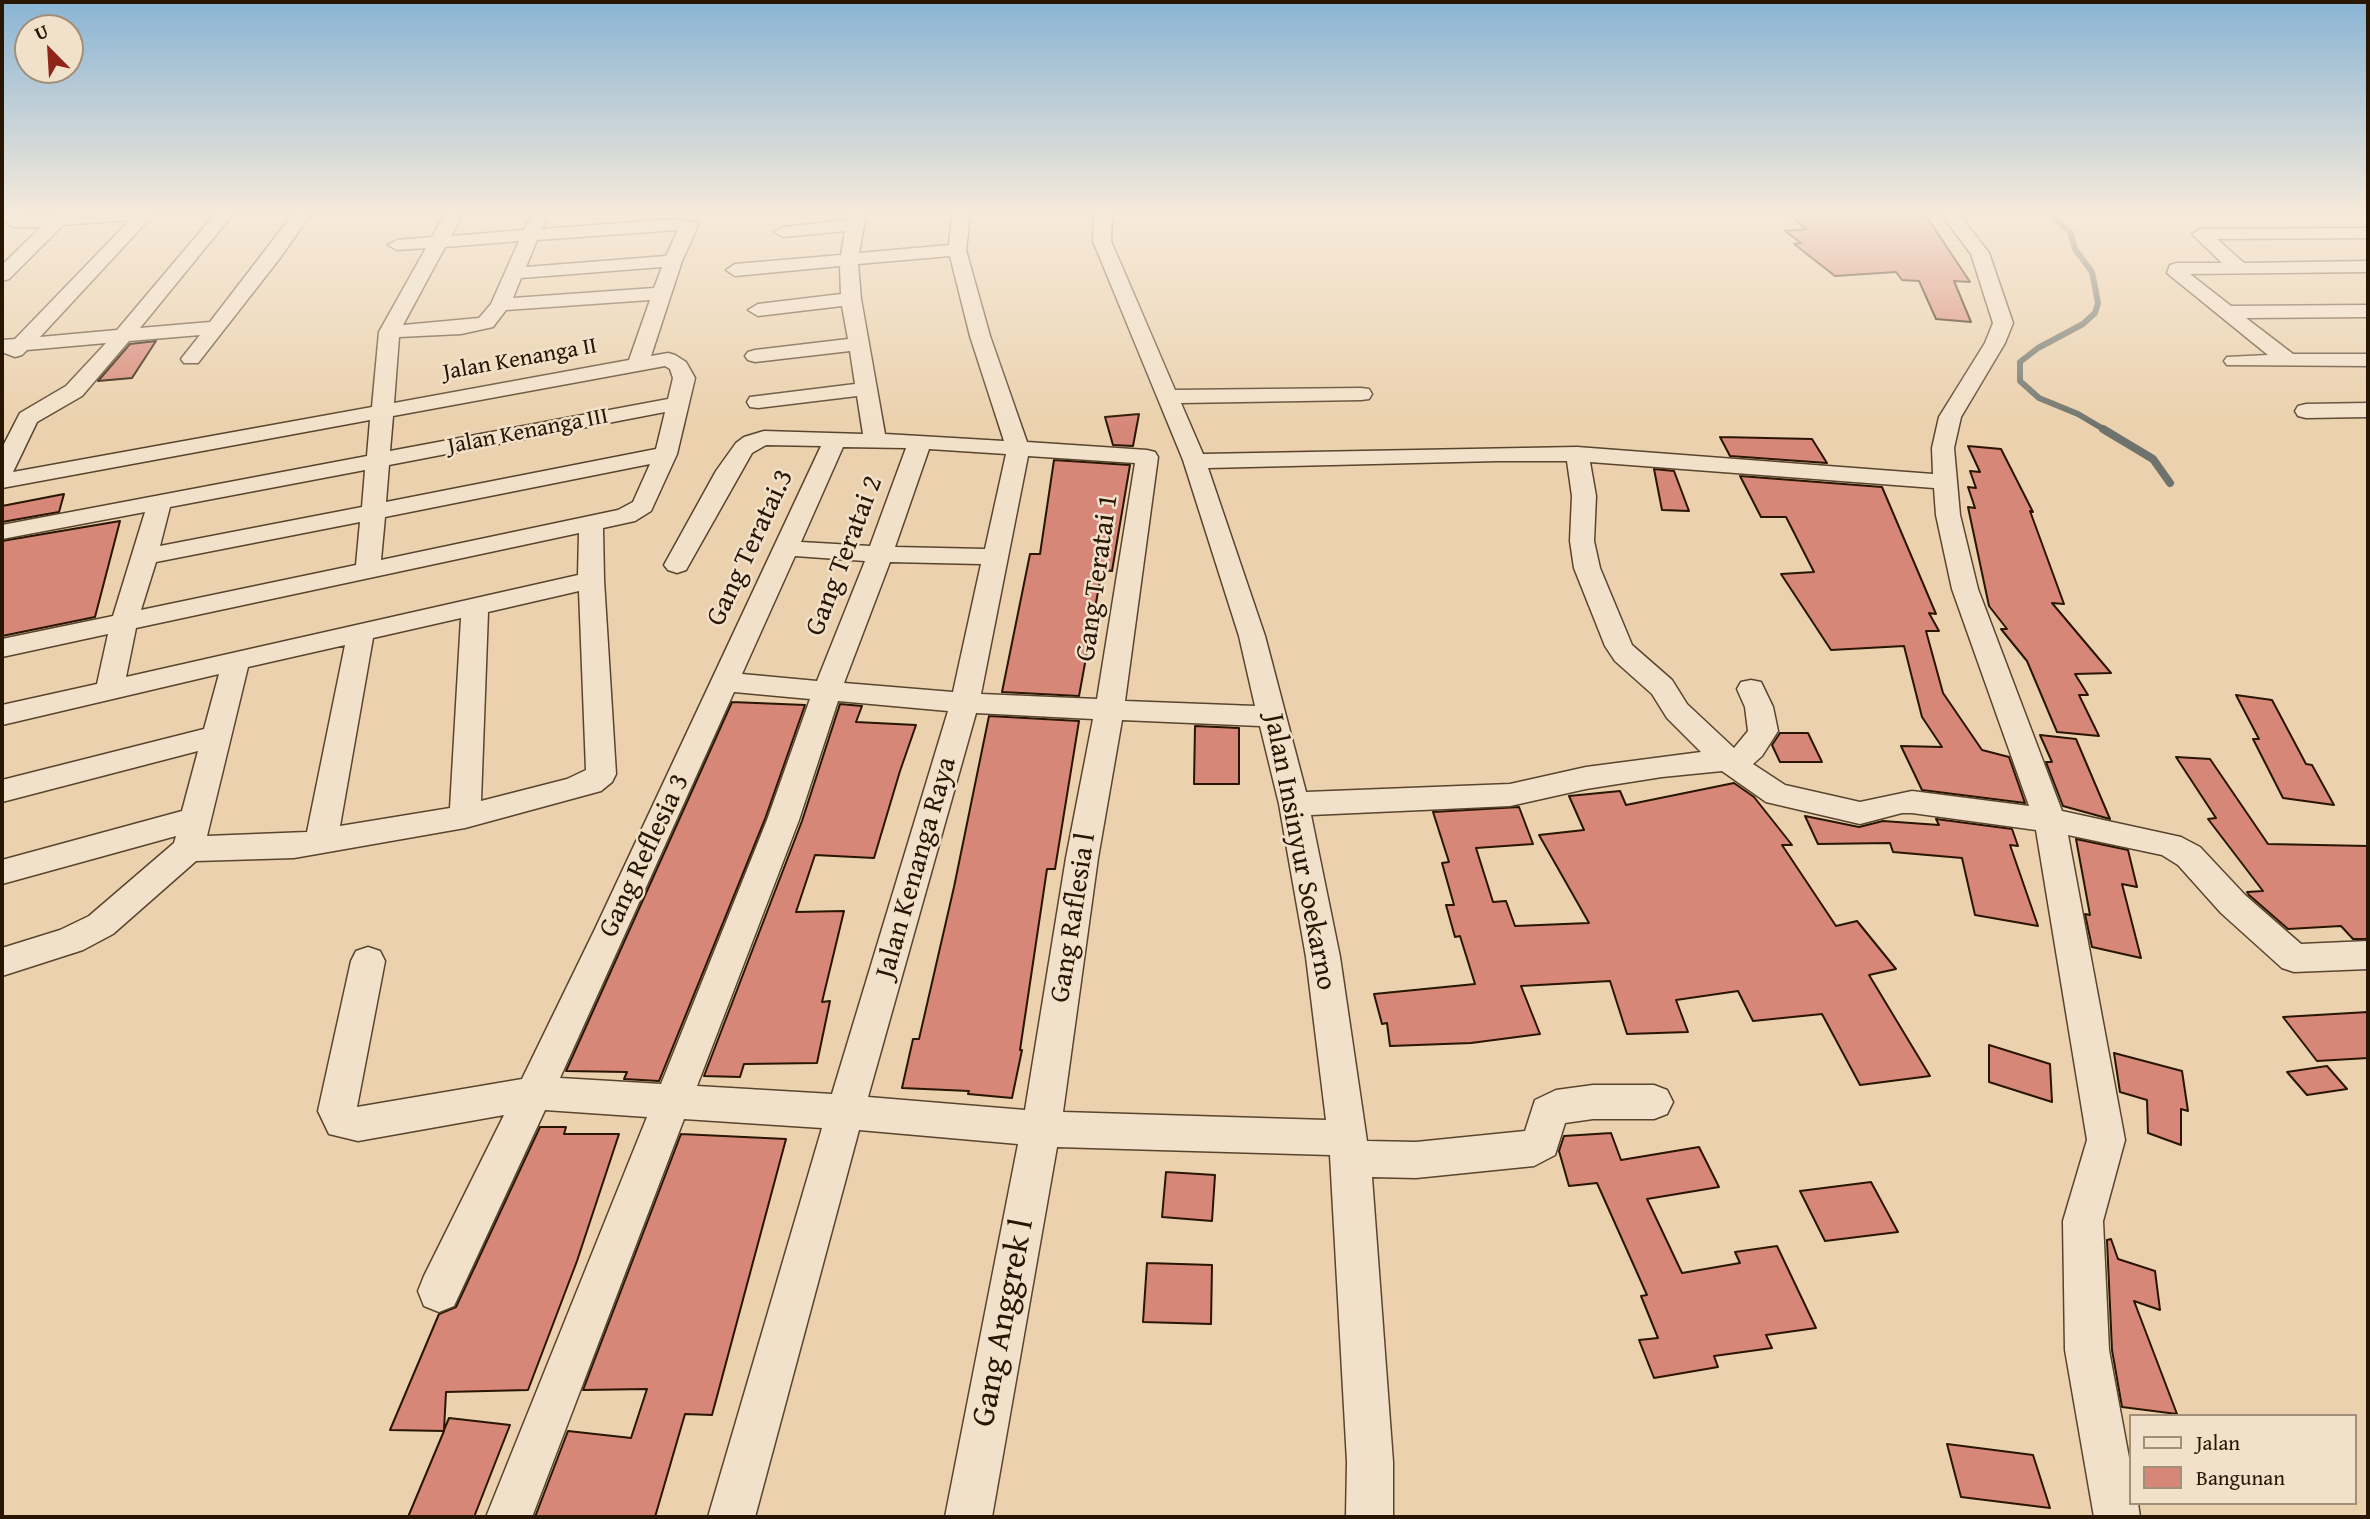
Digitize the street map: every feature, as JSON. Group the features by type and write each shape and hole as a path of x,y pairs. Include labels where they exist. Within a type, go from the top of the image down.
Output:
{"street":[{"path":"2,363 12,345 73,285"},
{"path":"2,471 28,418 74,391 88,378 164,285"},
{"path":"191,359 249,285"},
{"path":"368,570 388,332 415,285"},
{"path":"388,332 461,328 486,323 500,306 509,285"},
{"path":"638,365 666,285"},
{"path":"850,285 857,344 875,441"},
{"path":"677,565 728,471 752,442 764,438 920,442 1018,450 980,336 966,285"},
{"name":"Jalan Insinyur Soekarno","path":"1120,285 1167,397 1204,461 1273,717 1317,802 1323,957 1374,1154 1370,1517"},
{"path":"1993,285 2003,323 1995,344 1950,417 1942,448 1944,482 1948,515 1965,589 2050,820 2106,1140 2083,1221 2087,1350 2117,1517"},
{"path":"2192,285 2289,361"},
{"path":"500,306 664,293"},
{"path":"758,310 851,299"},
{"path":"2229,312 2358,311 2368,326"},
{"path":"2,648 626,516 643,506 666,454 684,378 683,371 668,359 666,327 654,319"},
{"path":"12,345 218,327"},
{"path":"755,356 857,344"},
{"name":"Jalan Kenanga II","path":"2,481 668,359"},
{"path":"2234,361 2368,360"},
{"path":"758,402 865,390"},
{"path":"1167,397 1361,394"},
{"name":"Jalan Kenanga III","path":"2,532 679,404"},
{"path":"2306,411 2368,410"},
{"name":"Gang Teratai.3","path":"724,682 835,440"},
{"name":"Gang Teratai 2","path":"509,1517 783,820 827,691 920,442"},
{"name":"Gang Teratai 1","path":"1018,450 1147,457 1110,708"},
{"name":"Jalan Kenanga Raya","path":"731,1517 845,1112 965,703 1018,450"},
{"path":"145,556 666,454"},
{"path":"1204,461 1577,454 1944,482"},
{"path":"1577,454 1584,496 1582,541 1587,568 1619,646 1625,655 1662,687 1677,711 1729,761 1777,794 1833,809 1860,813 1912,802 2050,820 2176,847 2189,856 2233,904 2294,958 2368,955"},
{"path":"110,689 124,622 159,503"},
{"path":"2,872 191,834 270,847 321,842 465,817 590,783 601,774 591,580 591,524"},
{"path":"785,548 995,557"},
{"path":"2,715 591,580"},
{"path":"465,817 475,607"},
{"path":"321,842 361,633"},
{"path":"2,962 71,940 101,925 191,834 236,662"},
{"path":"724,682 965,703 1273,717"},
{"name":"Gang Reflesia 3","path":"439,1292 617,917 724,682"},
{"path":"1317,802 1510,795 1649,768 1729,761 1746,755 1763,731 1759,707 1751,689"},
{"name":"Gang Raflesia l","path":"1040,1129 1082,858 1110,708"},
{"path":"2,791 217,736"},
{"path":"368,961 337,1111 342,1122 358,1124 534,1093 845,1112 1374,1154 1534,1148 1541,1143 1548,1112 1556,1107 1593,1102 1654,1102"},
{"name":"Gang Anggrek l","path":"968,1517 1040,1129"}],"building":[{"path":"1921,285 1956,285 1971,322 1936,319"},
{"path":"156,341 132,378 98,381 130,344"},
{"path":"1139,414 1133,446 1113,445 1105,417"},
{"path":"1720,437 1812,439 1827,463 1730,456"},
{"path":"1968,446 2001,449 2033,512 2030,511 2064,604 2052,603 2111,673 2075,674 2088,695 2079,695 2099,736 2057,732 2027,661 2001,629 2007,629 1989,606 1968,507 1975,508 1968,487 1976,488 1970,471 1980,472"},
{"path":"1054,460 1130,465 1112,571 1102,570 1079,696 1002,692 1030,554 1040,554"},
{"path":"1654,469 1674,471 1689,511 1662,510"},
{"path":"1740,476 1882,487 1936,614 1929,613 1939,631 1926,631 1943,693 1982,750 2009,757 2025,803 1922,790 1901,746 1942,747 1922,717 1904,646 1831,650 1781,574 1814,572 1786,517 1761,517"},
{"path":"64,494 59,512 2,522 2,506"},
{"path":"120,521 95,617 2,636 2,541"},
{"path":"2236,695 2272,700 2306,764 2312,765 2334,805 2283,798 2253,739 2259,739"},
{"path":"732,702 805,705 765,819 659,1081 624,1079 627,1072 566,1071"},
{"path":"840,704 862,706 856,722 916,725 874,858 815,855 796,912 844,911 822,1002 830,1001 817,1063 744,1064 740,1077 704,1076 802,821"},
{"path":"989,716 1079,721 1055,869 1047,869 1022,1050 1012,1098 968,1094 969,1091 902,1088 913,1039 919,1039"},
{"path":"1195,726 1239,728 1239,784 1194,784"},
{"path":"1780,733 1808,733 1822,762 1780,762 1772,745"},
{"path":"2040,735 2076,739 2110,819 2063,806 2046,762 2052,762"},
{"path":"2176,757 2210,759 2268,844 2368,846 2368,939 2353,939 2341,926 2288,929 2249,895 2247,892 2263,891 2208,819 2216,818"},
{"path":"1734,783 1754,797 1792,845 1782,845 1836,926 1857,921 1896,969 1869,975 1930,1076 1860,1085 1822,1014 1753,1021 1738,991 1676,1000 1688,1032 1627,1034 1610,981 1521,986 1540,1034 1471,1043 1390,1046 1387,1023 1382,1024 1374,994 1475,984 1460,936 1455,937 1446,905 1454,905 1442,863 1449,862 1433,812 1519,807 1533,844 1476,848 1493,902 1506,901 1515,926 1589,923 1539,835 1584,830 1569,796 1620,791 1626,805"},
{"path":"1805,816 1859,827 1883,821 1939,825 1936,819 2012,829 2018,846 2010,845 2038,926 1975,915 1962,858 1893,852 1890,843 1818,844"},
{"path":"2076,839 2128,850 2137,887 2122,884 2141,958 2092,947 2085,914 2090,915"},
{"path":"2368,1012 2368,1058 2317,1061 2283,1017"},
{"path":"1989,1045 2050,1064 2052,1102 1989,1082"},
{"path":"2114,1053 2182,1071 2188,1111 2181,1109 2181,1145 2148,1133 2147,1100 2120,1092"},
{"path":"2327,1066 2347,1089 2307,1095 2287,1072"},
{"path":"540,1127 566,1127 564,1134 619,1134 577,1261 528,1390 446,1392 444,1430 449,1418 510,1425 474,1517 408,1517 444,1431 390,1430 439,1314 456,1307"},
{"path":"1611,1133 1621,1160 1699,1147 1719,1187 1647,1199 1682,1273 1740,1263 1735,1252 1777,1246 1816,1328 1766,1335 1772,1348 1714,1356 1718,1367 1654,1378 1639,1340 1658,1338 1641,1296 1647,1295 1597,1183 1569,1186 1559,1151 1564,1136"},
{"path":"681,1134 786,1139 712,1415 685,1414 655,1517 535,1517 568,1431 631,1438 647,1389 583,1390"},
{"path":"1166,1172 1215,1175 1212,1221 1162,1217"},
{"path":"1871,1182 1898,1232 1825,1241 1800,1191"},
{"path":"2111,1239 2118,1259 2155,1271 2160,1310 2134,1301 2177,1414 2122,1407 2112,1350 2107,1240"},
{"path":"1147,1263 1212,1265 1211,1324 1143,1322"},
{"path":"1947,1444 2033,1455 2050,1508 1961,1497"}],"waterway":[{"path":"2094,285 2098,303 2095,313 2083,324 2038,348 2020,362 2020,381 2039,398 2078,414 2105,430"},
{"path":"2103,429 2153,459 2170,483"}]}
